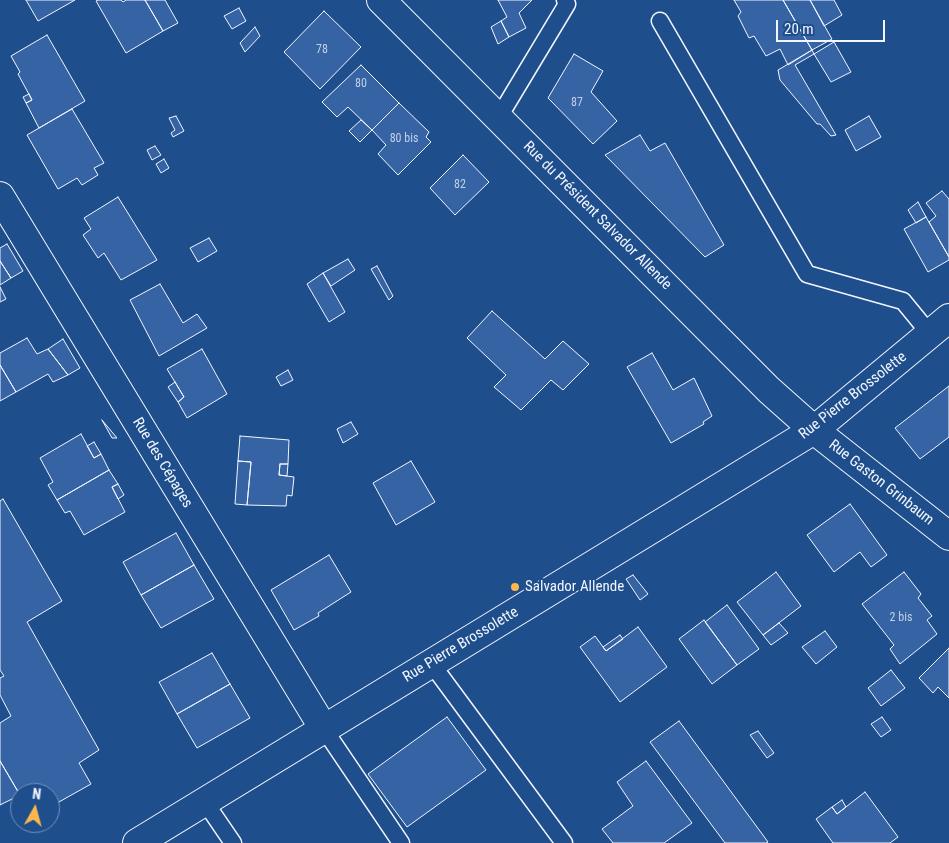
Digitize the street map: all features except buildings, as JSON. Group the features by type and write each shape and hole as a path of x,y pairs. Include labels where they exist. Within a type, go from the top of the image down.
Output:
{"street":[{"name":"Rue du Président Salvador Allende","path":"381,0 769,390 814,430"},
{"name":"Rue des Cépages","path":"0,196 324,729"},
{"name":"Rue Pierre Brossolette","path":"137,843 814,430 940,326"},
{"name":"Rue Gaston Grinbaum","path":"814,430 949,536"}],"lane":[{"path":"499,117 567,4 565,0"},
{"path":"660,21 807,274 903,301 940,326"},
{"path":"431,663 564,843"},
{"path":"324,729 401,843"},
{"path":"205,802 233,843"}],"place":[{"name":"Salvador Allende","path":"515,587"}]}
